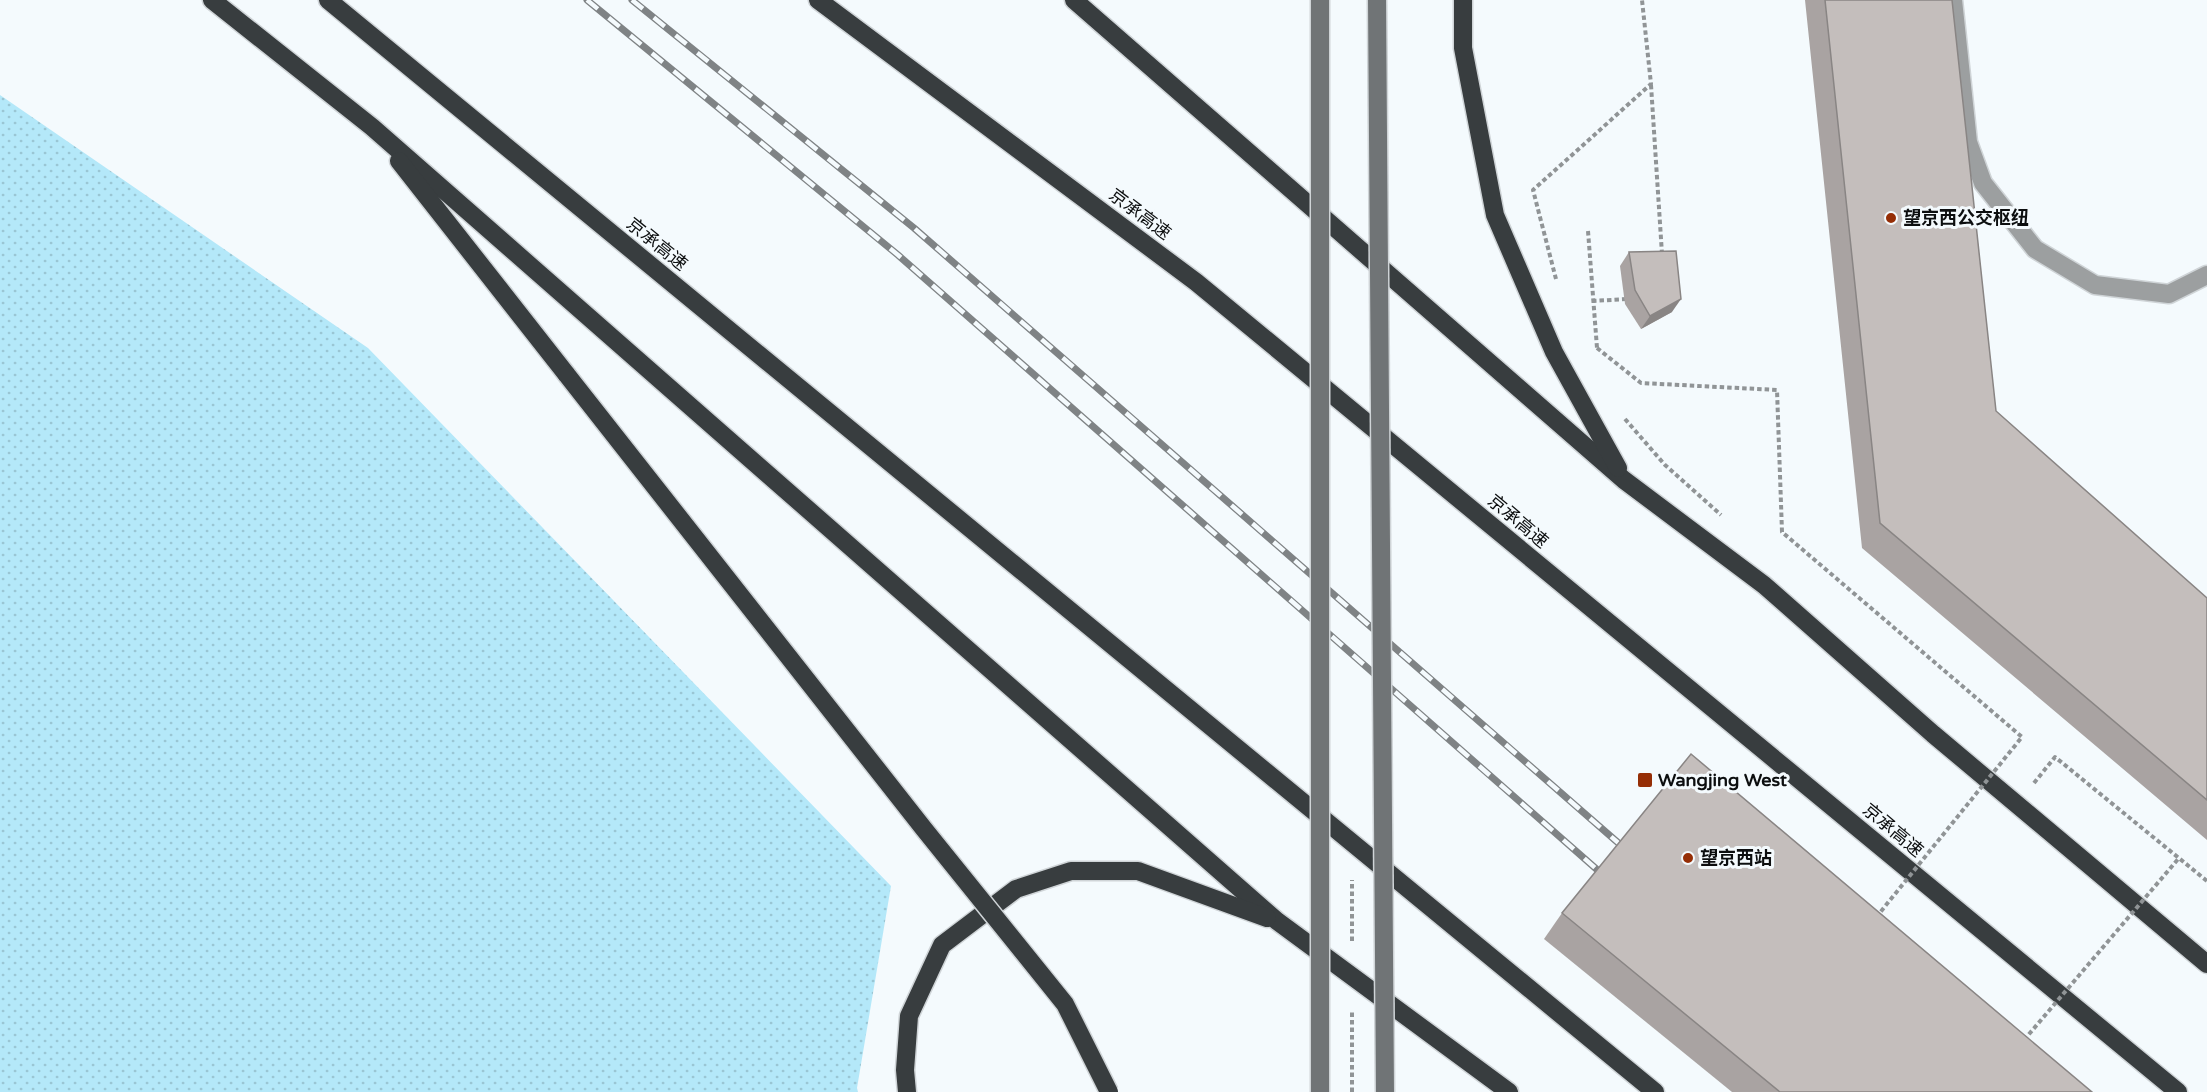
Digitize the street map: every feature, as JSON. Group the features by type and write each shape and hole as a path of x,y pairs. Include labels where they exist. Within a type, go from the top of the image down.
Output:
{"highway":[{"path":"212,0 372,127 1277,921 1509,1092"},
{"name":"京承高速","path":"328,0 1655,1092"},
{"name":"京承高速","path":"818,0 1196,282 2178,1092"},
{"path":"1074,0 1624,480 1764,585 1933,734 2207,964"},
{"path":"1463,0 1463,48 1495,215 1554,352 1624,480"},
{"path":"372,127 924,829 1065,1004 1109,1092"},
{"path":"907,1092 905,1070 909,1016 942,945 1016,888 1071,871 1138,871 1277,921"}],"main road":[{"path":"1320,0 1320,1092"},
{"path":"1377,0 1385,1092"}],"street":[{"path":"1953,0 1968,142 1983,183 2035,249 2095,285 2169,294 2207,275"}],"path":[{"path":"1642,0 1651,84 1663,261"},
{"path":"1556,281 1533,190 1651,84"},
{"path":"1588,231 1597,348 1641,383 1777,390 1782,532 2022,737 1875,918"},
{"path":"1592,301 1634,298"},
{"path":"1624,418 1665,465 1725,519"},
{"path":"2055,757 2207,881"},
{"path":"2022,1043 2179,858"}],"shaded area":[{"path":"0,95 368,348 891,886 858,1092 0,1092"}],"building":[{"name":"望京西公交枢纽","path":"1825,0 1952,0 1996,411 2207,598 2207,800 1880,523"},
{"path":"1676,251 1681,299 1650,316 1635,290 1629,252"},
{"name":"望京西站","path":"1691,754 2092,1092 1780,1092 1562,913"}],"railway":[{"path":"587,0 898,255 1610,881"},
{"path":"632,0 914,228 1631,854"}],"place":[{"name":"望京西公交枢纽","path":"1891,218"},
{"name":"Wangjing West","path":"1645,780"},
{"name":"望京西站","path":"1688,858"}]}
